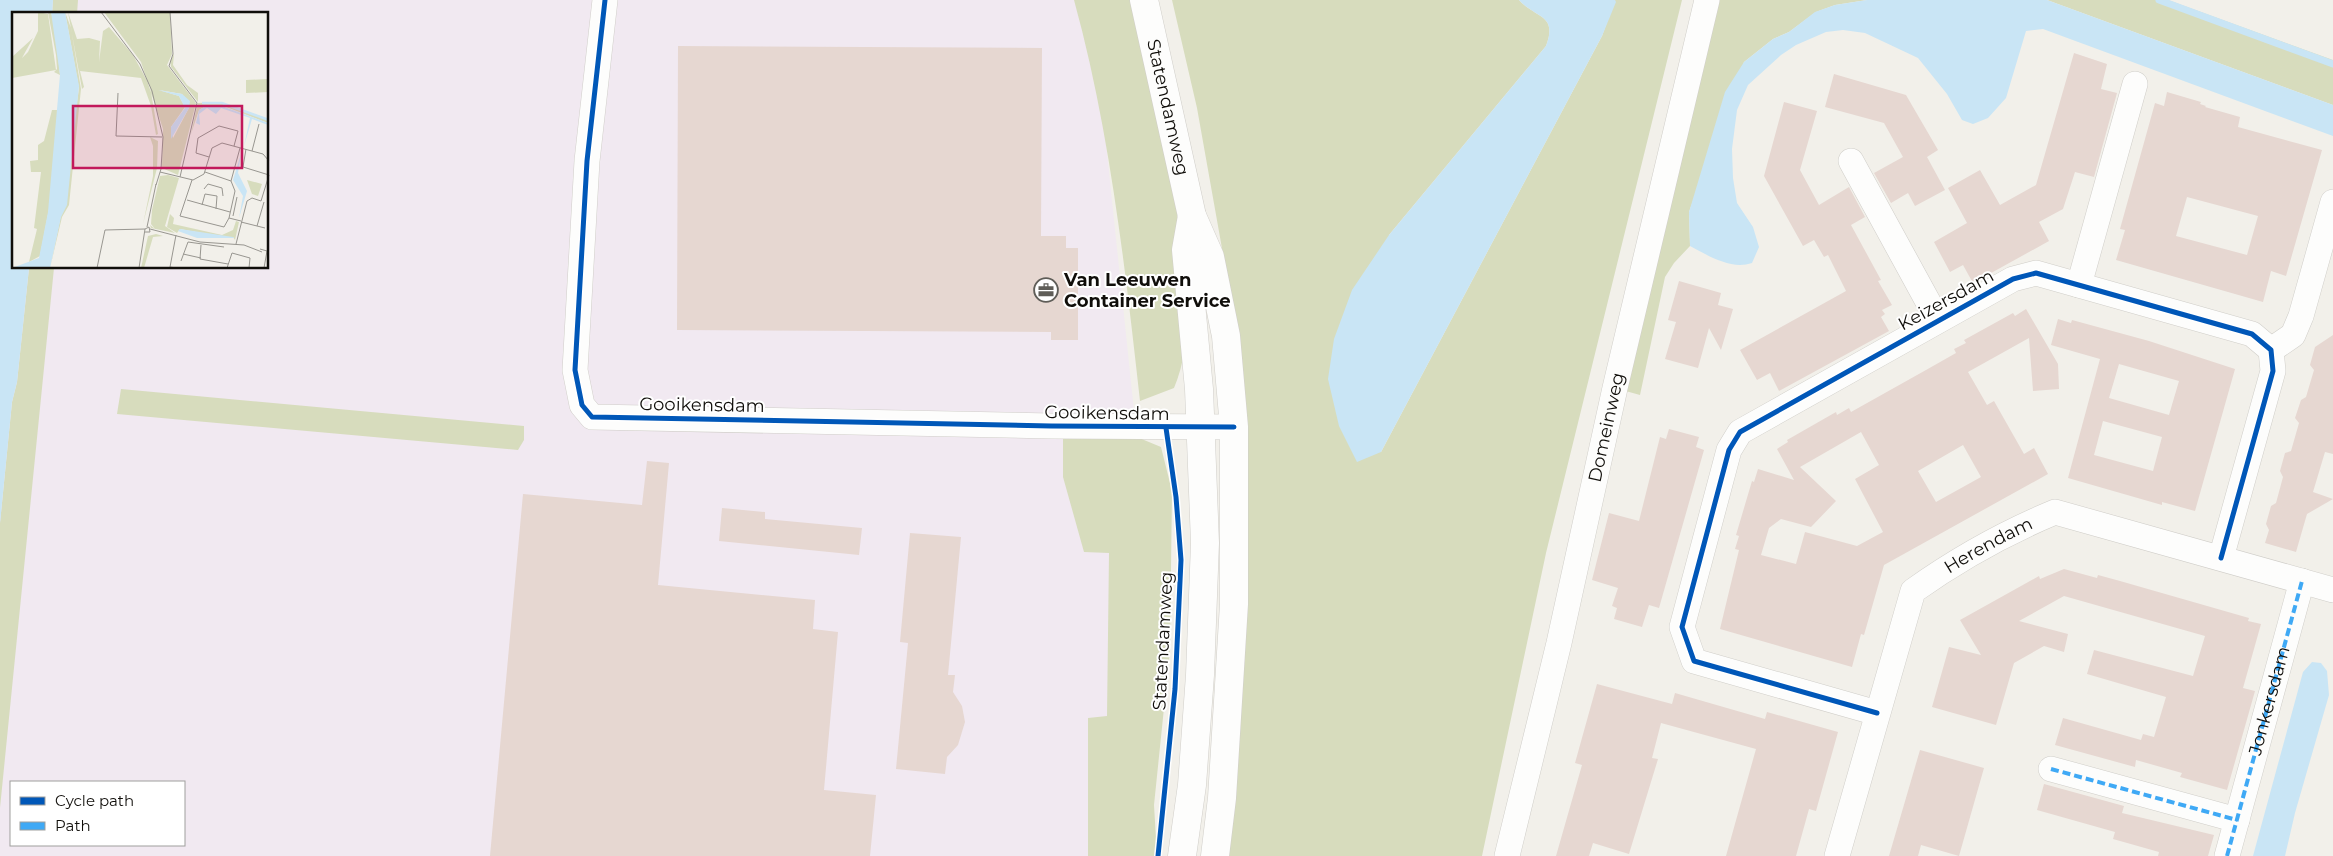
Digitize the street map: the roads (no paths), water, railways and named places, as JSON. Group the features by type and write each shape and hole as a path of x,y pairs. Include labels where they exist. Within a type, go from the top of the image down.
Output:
{"main road":[{"name":"Statendamweg","path":"1144,0 1192,216 1210,257 1224,328 1234,427 1234,604 1222,798 1214,856"},
{"name":"Statendamweg","path":"1182,856 1192,784 1200,675 1205,543 1201,428 1186,250 1192,216"}],"street":[{"name":"Gooikensdam","path":"605,0 587,161 574,370 582,405 592,417 1201,428 1234,427"},
{"name":"Domeinweg","path":"1507,856 1559,643 1614,388 1707,0"},
{"path":"2079,285 2134,84"},
{"name":"Keizersdam","path":"1851,161 1938,320"},
{"path":"2221,558 2273,371 2271,350 2293,335 2333,202"},
{"name":"Keizersdam","path":"1877,713 1694,661 1682,627 1729,450 1740,432 2013,279 2036,273 2252,334 2271,350"},
{"name":"Herendam","path":"1837,856 1913,591 1933,577 2033,521 2055,512 2333,590"},
{"name":"Jonkersdam","path":"2227,856 2302,581"},
{"path":"2051,769 2237,820"}],"water":[{"path":"0,0 53,0 52,12 12,12 12,269 29,269 17,382 12,402 0,523"},
{"path":"1519,0 1615,0 1616,2 1602,36 1381,452 1357,462 1339,426 1328,379 1334,339 1352,290 1389,235 1546,46 1549,36 1547,22"},
{"path":"1867,0 2047,0 2333,105 2333,136 2043,29 2026,31 2006,98 1988,118 1973,124 1962,120 1947,94 1918,58 1865,33 1843,30 1826,32 1796,45 1781,55 1748,85 1737,110 1732,149 1733,178 1737,203 1753,227 1759,247 1752,263 1736,265 1720,261 1690,246 1689,212 1725,92 1744,62 1773,39 1789,32 1815,12 1835,5"},
{"path":"2312,662 2321,663 2327,671 2329,695 2295,813 2285,856 2253,856 2303,672"}],"waterway":[{"path":"2159,0 2333,64"}],"place":[{"name":"Van Leeuwen Container Service","path":"1046,290"}]}
